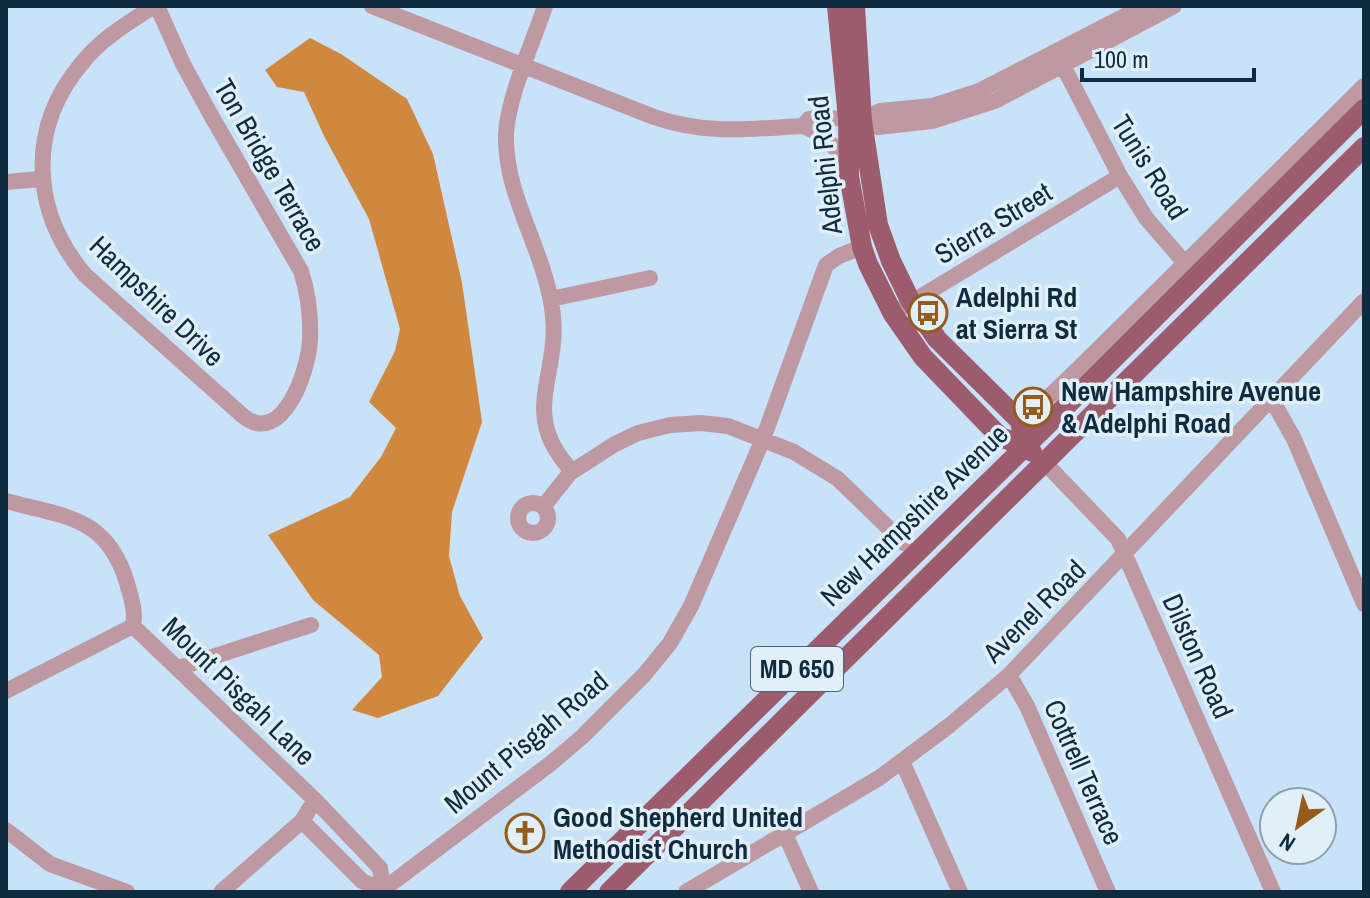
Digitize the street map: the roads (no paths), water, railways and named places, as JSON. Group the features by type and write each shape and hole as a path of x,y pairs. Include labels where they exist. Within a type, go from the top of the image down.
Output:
{"main road":[{"name":"Adelphi Road","path":"837,6 855,120 878,225 898,280 937,339 1020,421"},
{"name":"Adelphi Road","path":"855,6 855,120 848,163 862,247 893,314 923,357 1000,437 1025,446 1044,462"},
{"name":"New Hampshire Avenue","path":"570,892 1364,109"},
{"name":"New Hampshire Avenue","path":"609,892 1364,147"},
{"path":"1020,421 1025,446"}],"street":[{"name":"Hampshire Drive","path":"155,6 100,44 81,63 66,84 49,122 41,179 61,240 85,275 248,420 259,426 275,421 298,387 309,356"},
{"name":"Ton Bridge Terrace","path":"155,6 212,117 301,271 310,306 309,356"},
{"path":"372,6 678,126 719,130 803,126 823,135 848,163"},
{"path":"545,6 510,113 506,131 507,166 539,253 551,299 553,320 544,421 546,433 572,471"},
{"path":"803,126 809,119 855,120 878,127 995,101 1144,6"},
{"path":"1060,59 1174,6"},
{"name":"Tunis Road","path":"1060,59 1120,176 1146,218 1184,262"},
{"path":"1020,421 1080,367 1364,86"},
{"name":"Sierra Street","path":"893,314 1120,176"},
{"path":"6,182 41,179"},
{"name":"Mount Pisgah Road","path":"383,891 583,736 644,675 670,643 691,606 763,439 826,265 862,247"},
{"path":"551,299 650,278"},
{"name":"Avenel Road","path":"686,892 879,778 1009,675 1364,301"},
{"path":"1271,398 1294,439 1364,604"},
{"path":"543,507 572,471 615,444 638,433 670,425 701,423 728,426 794,452 838,479 904,543"},
{"name":"Dilston Road","path":"1044,462 1118,539 1273,892"},
{"name":"Mount Pisgah Lane","path":"6,501 79,521 103,537 121,564 135,612 133,626 315,800 380,868 383,891"},
{"path":"178,668 311,625"},
{"path":"6,691 133,626"},
{"name":"Cottrell Terrace","path":"1009,675 1027,706 1108,892"},
{"path":"902,761 960,892"},
{"name":"Mount Pisgah Lane","path":"221,892 302,821 315,800"},
{"path":"302,821 362,881 383,891"},
{"path":"6,830 50,864 127,892"},
{"path":"785,834 811,892"}],"place":[{"name":"Adelphi Rd at Sierra St","path":"928,313"},
{"name":"New Hampshire Avenue & Adelphi Road","path":"1033,407"},
{"name":"Good Shepherd United Methodist Church","path":"525,833"}]}
